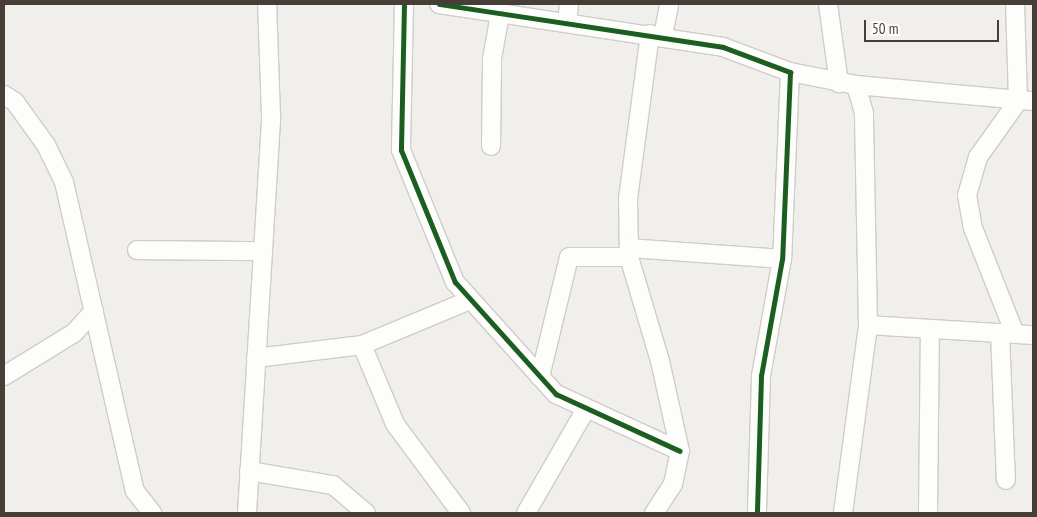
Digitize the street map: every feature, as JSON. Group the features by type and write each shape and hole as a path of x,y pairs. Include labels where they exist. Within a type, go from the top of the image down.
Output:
{"street":[{"path":"247,513 271,116 267,4"},
{"path":"404,4 405,166 444,264 470,300 556,394 680,451"},
{"path":"439,4 480,8 500,14 656,35 722,47 790,72 848,84 1026,101"},
{"path":"567,23 570,4"},
{"path":"654,513 673,484 680,451 660,361 629,252 628,200 656,35 670,4"},
{"path":"828,4 848,84 864,112 868,325 842,513"},
{"path":"1006,480 1008,334 973,228 967,194 978,157 1026,101 1015,4"},
{"path":"491,146 492,59 500,14"},
{"path":"757,513 761,376 782,259 790,72"},
{"path":"4,95 15,102 46,145 64,182 135,491 144,508 152,513"},
{"path":"137,250 263,251"},
{"path":"540,377 569,257 629,252 782,259"},
{"path":"256,358 362,345 470,300"},
{"path":"4,376 74,333 94,311"},
{"path":"868,325 930,331 1033,335"},
{"path":"928,513 930,331"},
{"path":"362,345 395,424 461,513"},
{"path":"526,513 586,409"},
{"path":"249,472 333,484 366,513"}],"cycle path":[{"path":"404,4 401,150 455,282 556,394 680,451"},
{"path":"439,4 723,47 790,72 782,259 761,376 757,513"}]}
